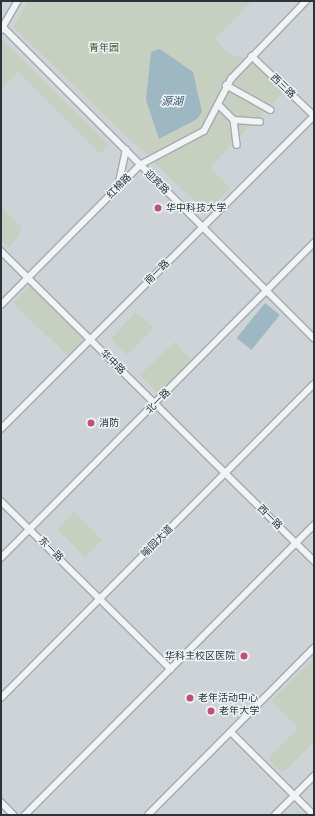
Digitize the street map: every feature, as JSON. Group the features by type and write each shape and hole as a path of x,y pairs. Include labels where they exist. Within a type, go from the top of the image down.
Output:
{"street":[{"path":"2,28 18,1"},
{"name":"红棉路","path":"1,305 140,165 204,130 219,104 226,85 306,1"},
{"name":"迎宾路","path":"2,28 314,338"},
{"name":"西三路","path":"252,57 314,116"},
{"path":"226,85 271,110"},
{"path":"219,104 234,120 237,145"},
{"name":"南一路","path":"1,429 314,116"},
{"path":"234,120 260,122"},
{"path":"118,187 126,150"},
{"name":"北一路","path":"1,558 314,243"},
{"name":"华中路","path":"1,251 225,473"},
{"name":"喻园大道","path":"1,698 314,384"},
{"name":"西一路","path":"225,473 314,561"},
{"name":"东一路","path":"1,501 171,669"},
{"path":"25,815 314,525"},
{"path":"148,815 314,648"},
{"path":"230,732 314,815"},
{"path":"275,815 314,776"},
{"path":"1,802 14,815"}],"shaded area":[{"name":"华中科技大学","path":"1,1 314,1 314,815 1,815"}],"green space":[{"name":"青年园","path":"28,1 252,1 215,39 229,54 253,60 286,90 209,168 230,187 206,212 13,27","holes":["160,49 193,72 195,92 202,104"]},
{"path":"2,40 109,145 100,154 18,72 1,89"},
{"path":"1,207 22,228 19,236 8,248 1,241"},
{"path":"31,284 87,338 69,357 13,303"},
{"path":"136,312 153,328 128,355 111,339"},
{"path":"175,342 193,361 158,394 140,375"},
{"path":"74,512 102,540 85,557 57,529"},
{"path":"314,658 314,742 282,773 268,759 298,728 271,701"}],"water":[{"name":"源湖","path":"160,49 193,72 202,112 197,119 159,139 146,100 151,52"},
{"path":"265,303 280,315 251,350 237,338"}],"place":[{"name":"华中科技大学","path":"158,208"},
{"name":"消防","path":"91,423"},
{"name":"华科主校区医院","path":"244,656"},
{"name":"老年活动中心","path":"190,698"},
{"name":"老年大学","path":"211,711"}]}
